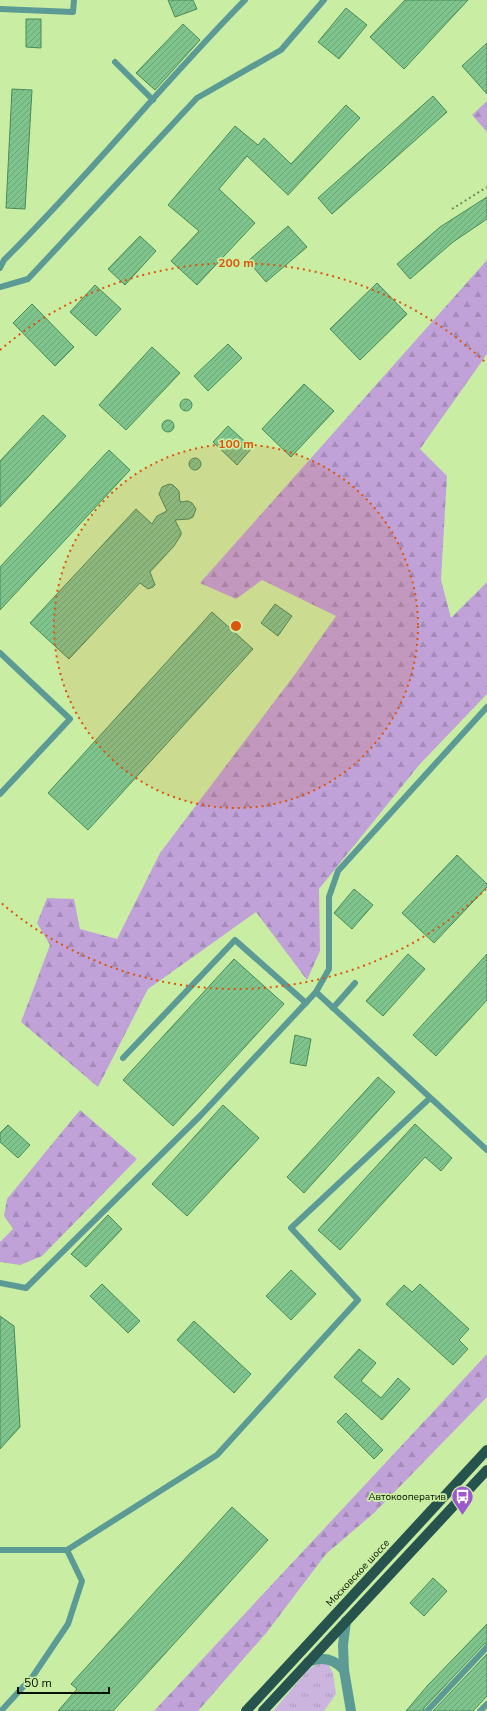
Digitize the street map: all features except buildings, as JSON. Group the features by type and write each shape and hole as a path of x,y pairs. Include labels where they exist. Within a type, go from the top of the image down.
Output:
{"main road":[{"name":"Московское шоссе","path":"246,1711 487,1450"},
{"path":"263,1711 487,1470"}],"street":[{"path":"346,1621 343,1645 344,1670 349,1708"},
{"path":"308,1662 318,1659 328,1659 337,1663 344,1670"}],"lane":[{"path":"0,9 72,12 74,0"},
{"path":"0,268 4,260 153,100 201,45 245,0"},
{"path":"0,287 28,279 197,98 281,50 324,0"},
{"path":"115,62 153,100"},
{"path":"0,653 70,719 0,794"},
{"path":"0,1283 26,1288 201,1116 316,992 329,969 329,897 338,870 487,707"},
{"path":"123,1058 235,940 306,1003"},
{"path":"333,1008 355,983"},
{"path":"316,992 487,1150"},
{"path":"0,1550 66,1550 217,1456 358,1300 292,1228 430,1098"},
{"path":"1,1711 33,1676 68,1624 82,1580 66,1550"},
{"path":"427,1711 487,1647"},
{"path":"480,1711 487,1704"}],"path":[{"path":"452,209 487,187"}],"green space":[{"path":"487,101 487,132 472,115"},
{"path":"487,260 487,354 420,449 447,476 441,580 451,618 487,582 487,694 420,764 319,889 320,951 307,980 256,912 148,989 98,1087 21,1022 50,945 37,923 47,898 74,899 80,929 117,939 160,853 296,673 336,616 262,580 236,599 200,583"},
{"path":"80,1110 137,1159 42,1256 20,1265 0,1262 0,1242 13,1229 4,1216 7,1199"},
{"path":"487,1354 487,1397 374,1513 326,1554 267,1632 198,1711 154,1711"},
{"path":"320,1663 328,1664 333,1673 336,1694 324,1711 273,1711 309,1669"}],"place":[{"name":"Автокооператив","path":"462,1516"}]}
